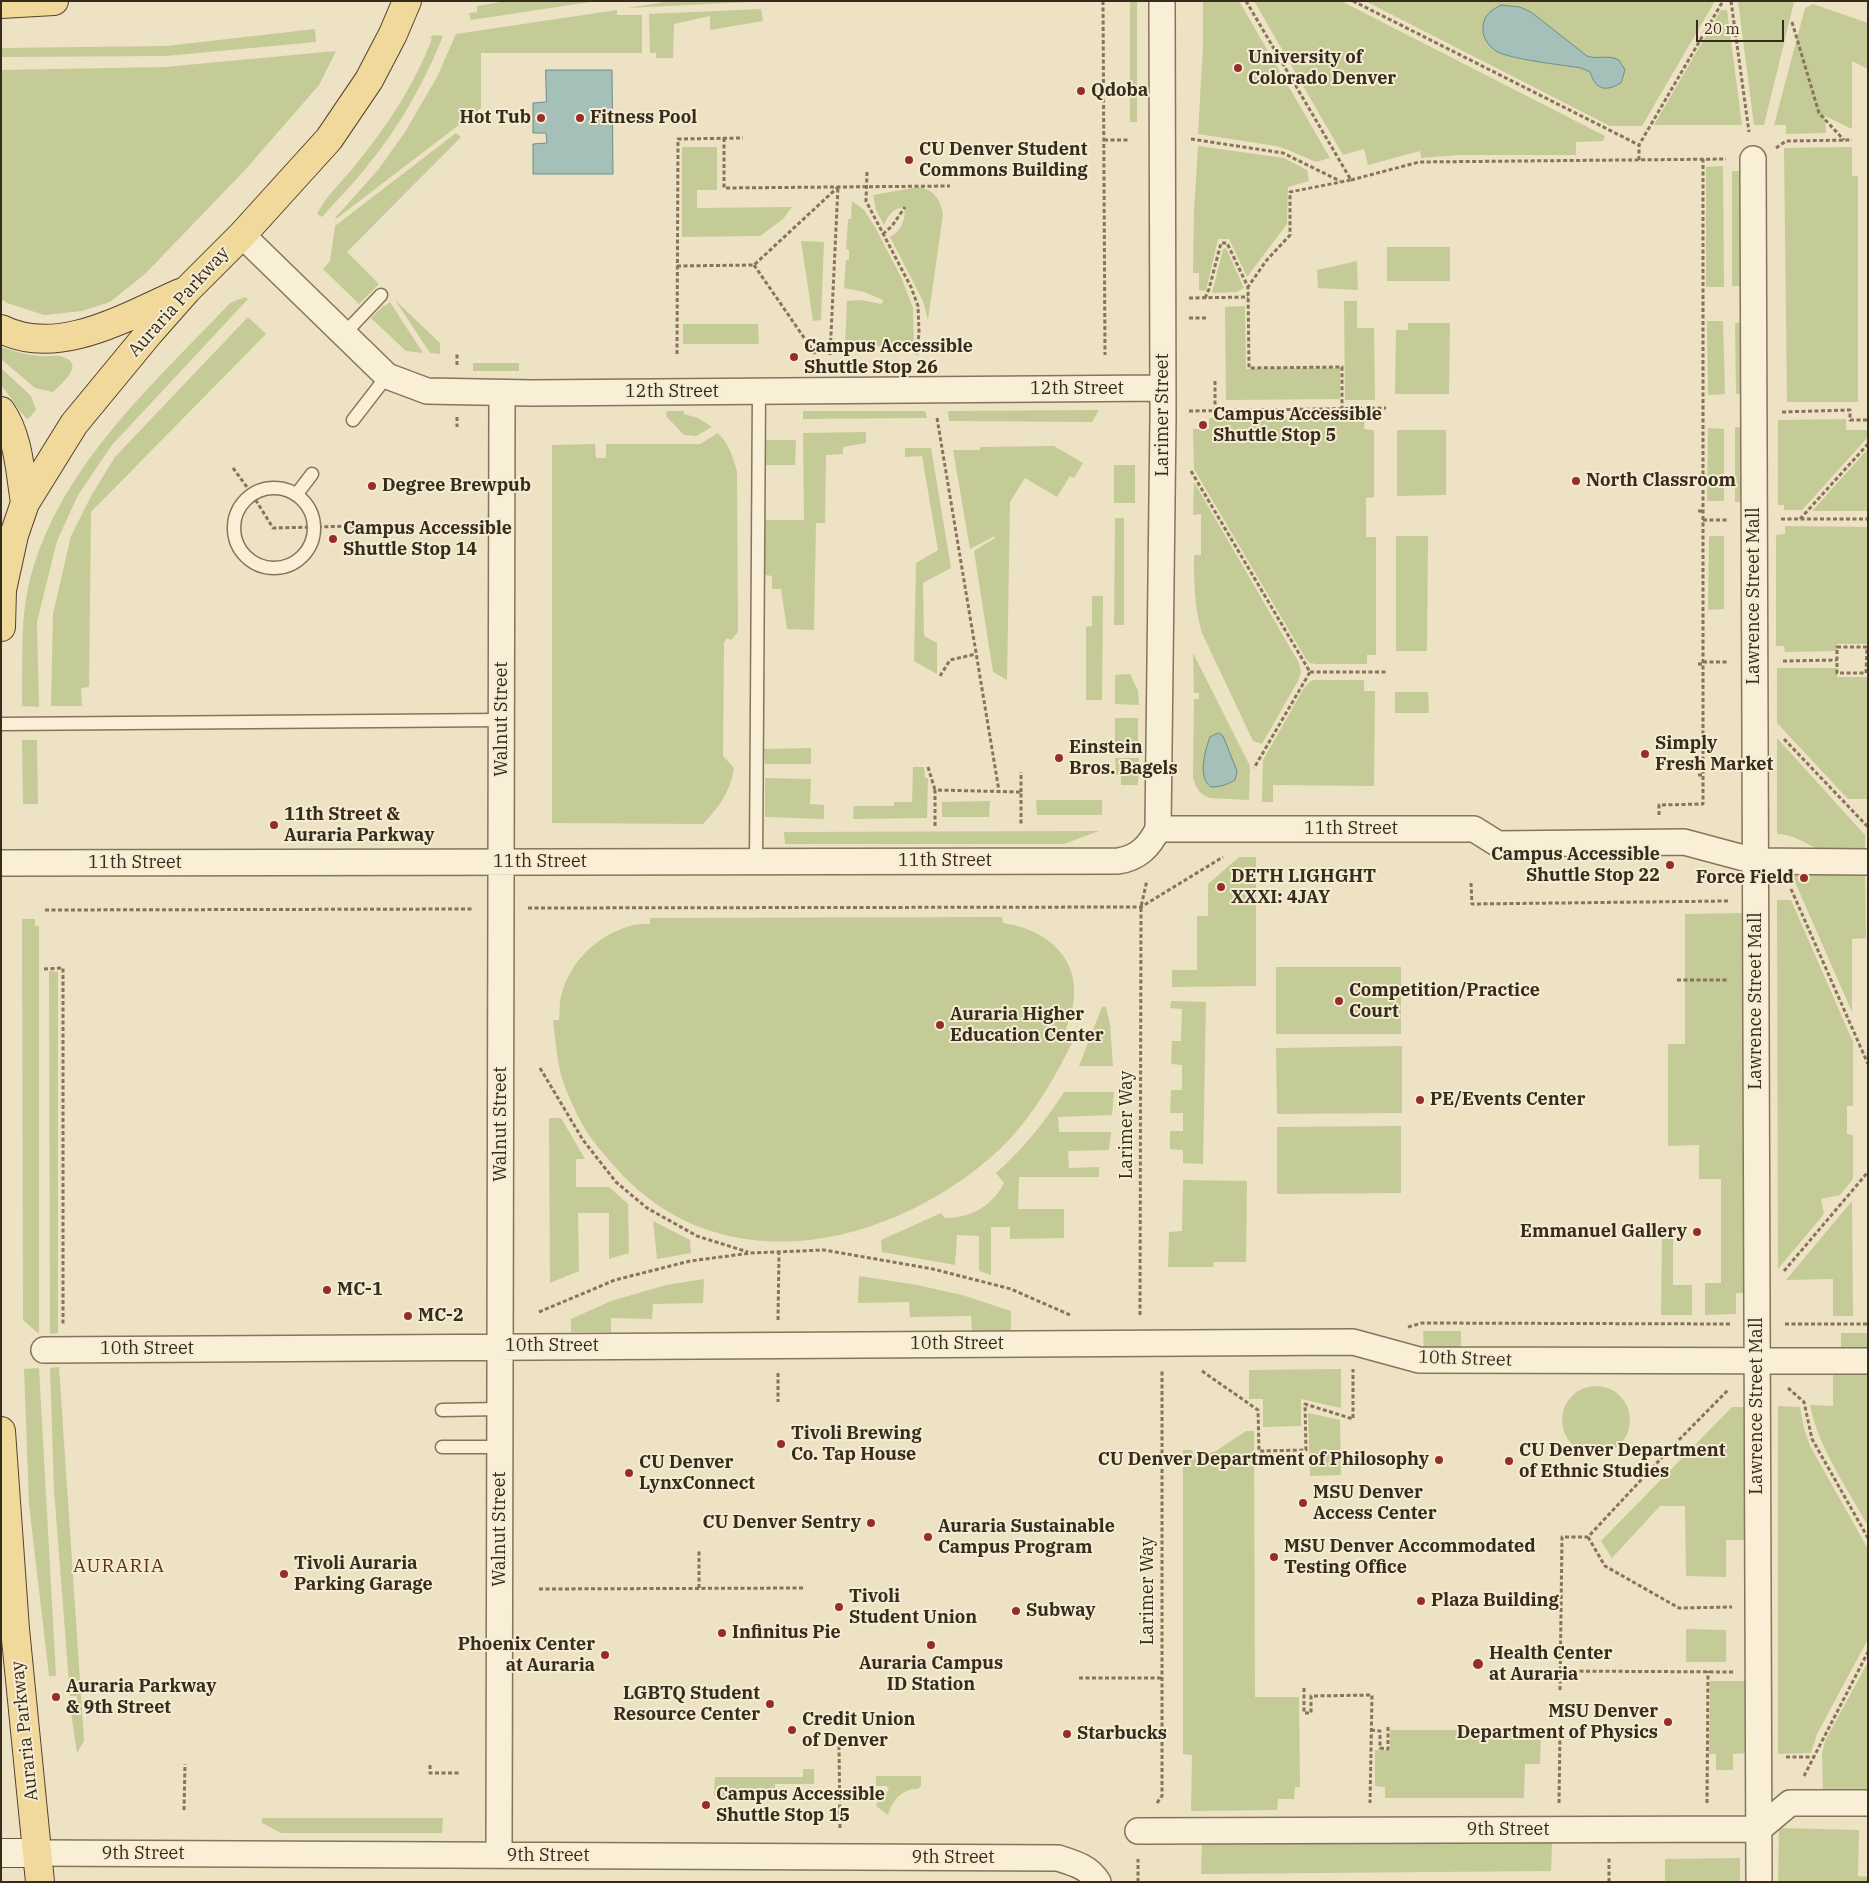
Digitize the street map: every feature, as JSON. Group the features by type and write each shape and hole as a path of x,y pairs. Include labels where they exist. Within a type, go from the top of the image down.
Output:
{"main road":[{"path":"1,4 54,1"},
{"name":"Auraria Parkway","path":"1,627 2,590 14,535 25,503 74,424 187,290 242,235 329,139 369,80 393,34 407,1"},
{"path":"1,329 29,338 60,339 91,332 187,290"},
{"path":"1,411 13,434 25,503"},
{"name":"Auraria Parkway","path":"1,1431 15,1629 40,1882"}],"street":[{"name":"Larimer Street","path":"1158,829 1163,388 1162,1"},
{"name":"Lawrence Street Mall","path":"1753,159 1754,708 1767,861 1756,901 1759,1882"},
{"name":"12th Street","path":"242,235 387,376 427,391 502,393 1163,388"},
{"name":"Walnut Street","path":"499,1855 502,393"},
{"name":"11th Street","path":"1,863 1118,860 1134,856 1144,850 1158,829 1474,829 1498,844 1684,842 1767,861 1868,862"},
{"name":"10th Street","path":"54,1349 1353,1342 1419,1360 1868,1361"},
{"path":"1759,1829 1790,1803 1868,1803"},
{"name":"9th Street","path":"1138,1831 1759,1829"},
{"name":"9th Street","path":"1,1853 1058,1858 1080,1865 1095,1878"}],"lane":[{"path":"344,334 381,295"},
{"path":"353,420 387,376"},
{"path":"756,862 759,391"},
{"path":"296,495 312,474"},
{"path":"275,488 286,490 296,495 306,504 312,515 314,528 312,540 306,552 297,561 286,567 260,566 249,560 240,551 235,539 236,513 243,502 252,494 263,489 275,488"},
{"path":"1,724 502,720"},
{"path":"442,1410 500,1409"},
{"path":"442,1447 500,1447"}],"path":[{"path":"1103,1 1105,355"},
{"path":"1246,1 1351,180"},
{"path":"1353,1 1639,145"},
{"path":"1639,160 1639,145 1723,1"},
{"path":"1731,1 1753,159"},
{"path":"1792,22 1819,113 1845,140"},
{"path":"724,138 724,188 950,186"},
{"path":"677,354 678,139 743,138"},
{"path":"1191,139 1284,153 1340,182"},
{"path":"1104,140 1128,140"},
{"path":"1248,287 1266,261 1290,235 1290,192 1351,180 1419,162 1760,159 1786,141 1852,140"},
{"path":"1660,842 1659,805 1703,804 1703,159"},
{"path":"867,172 866,201 911,287 918,306 919,332 917,355"},
{"path":"677,266 754,265 838,187"},
{"path":"830,354 838,187"},
{"path":"883,234 892,226 905,207"},
{"path":"1205,298 1220,243 1228,243 1248,287 1249,368 1342,366 1342,409"},
{"path":"754,265 816,355"},
{"path":"1697,290 1703,291"},
{"path":"1188,298 1248,297"},
{"path":"1698,298 1703,298"},
{"path":"1698,304 1703,304"},
{"path":"1188,318 1206,318"},
{"path":"1215,411 1216,380"},
{"path":"933,390 999,791"},
{"path":"1698,405 1703,405"},
{"path":"1189,412 1386,408"},
{"path":"1754,412 1850,410 1850,420 1868,420"},
{"path":"1698,412 1703,412"},
{"path":"1800,519 1868,444"},
{"path":"1189,467 1310,672"},
{"path":"232,468 252,494 273,528 357,526"},
{"path":"1698,504 1703,504"},
{"path":"1698,511 1703,511"},
{"path":"1698,517 1702,518"},
{"path":"1754,520 1868,519"},
{"path":"1838,647 1866,647 1866,673 1837,673 1837,660 1838,647"},
{"path":"940,676 950,660 976,654"},
{"path":"1698,657 1703,656"},
{"path":"1754,661 1837,660"},
{"path":"1698,664 1703,664"},
{"path":"1310,672 1386,672"},
{"path":"1254,768 1310,672"},
{"path":"1698,694 1703,694"},
{"path":"1754,708 1868,827"},
{"path":"1698,722 1703,721"},
{"path":"1698,748 1703,748"},
{"path":"928,767 935,790 935,826"},
{"path":"1021,772 1021,826"},
{"path":"1698,775 1703,776"},
{"path":"935,790 1021,792"},
{"path":"45,910 1141,907 1229,853"},
{"path":"1767,861 1868,1064"},
{"path":"1471,883 1472,904 1756,901"},
{"name":"Larimer Way","path":"1138,1831 1162,1796 1162,1678 1151,1343 1141,907"},
{"path":"44,969 63,968 54,1349"},
{"path":"1677,980 1756,980"},
{"path":"540,1068 583,1140 616,1182 647,1208 698,1236 751,1253"},
{"path":"1757,1314 1868,1172"},
{"path":"539,1312 615,1280 690,1261 751,1253 824,1250 933,1269 1011,1289 1076,1318"},
{"path":"778,1402 779,1253"},
{"path":"1422,1323 1757,1314 1868,1324"},
{"path":"1201,1370 1258,1410 1260,1451 1306,1450 1305,1404 1354,1419 1353,1342"},
{"path":"1560,1690 1562,1537 1588,1537 1667,1452 1757,1361"},
{"path":"1804,1402 1812,1439 1868,1538"},
{"path":"1588,1537 1605,1566 1679,1608 1718,1608"},
{"path":"699,1549 699,1588"},
{"path":"539,1589 803,1588"},
{"path":"1790,1803 1868,1652"},
{"path":"1560,1671 1726,1672"},
{"path":"1706,1829 1708,1671"},
{"path":"1079,1678 1162,1678"},
{"path":"1304,1688 1304,1713 1311,1713 1310,1696 1372,1696 1369,1830"},
{"path":"1371,1730 1380,1731 1380,1748 1388,1749 1388,1727"},
{"path":"1559,1830 1560,1731"},
{"path":"839,1746 840,1812"},
{"path":"184,1810 186,1764"},
{"path":"430,1765 430,1773 460,1774"}],"green space":[{"path":"507,1 597,1 471,20 469,13 477,12 477,6"},
{"path":"671,1 771,1 627,8"},
{"path":"1130,1 1137,1 1137,122 1130,122"},
{"path":"1203,1 1239,1 1330,158 1316,162 1276,146 1198,134 1203,45"},
{"path":"1254,1 1341,1 1605,136 1603,141 1576,142 1576,155 1460,155 1421,158 1420,151 1368,165 1364,149 1343,155"},
{"path":"1365,1 1715,1 1642,126 1610,126"},
{"path":"1738,1 1794,2 1764,125 1754,125"},
{"path":"1813,4 1868,23 1868,69 1852,61 1852,129 1825,116 1826,133 1786,134 1786,125 1774,125 1805,8"},
{"path":"761,9 763,21 710,30 710,16 674,24 673,58 656,58 656,53 650,53 649,14"},
{"path":"617,10 617,15 642,15 642,53 481,53 481,108 335,218 378,170 405,132 437,77 456,34"},
{"path":"1721,10 1727,10 1742,125 1654,125"},
{"path":"315,29 316,42 166,56 1,57 1,48 166,46"},
{"path":"433,35 443,36 428,70 391,135 363,172 322,217 317,214 390,119 409,88"},
{"path":"336,51 319,85 245,170 145,274 110,302 82,311 44,315 7,303 1,299 1,70 165,67"},
{"path":"456,133 461,137 347,252 379,284 359,304 323,269 330,261 335,226"},
{"path":"1198,146 1284,158 1307,170 1309,181 1288,187 1287,224 1247,277 1229,239 1218,239 1206,291 1199,290 1199,273 1193,273"},
{"path":"682,147 717,147 717,190 697,190 697,208 792,207 783,219 760,236 682,237"},
{"path":"1852,147 1852,176 1858,176 1858,402 1787,402 1784,148"},
{"path":"1723,166 1724,287 1706,287 1706,167"},
{"path":"1732,171 1746,171 1746,286 1732,286"},
{"path":"918,187 928,190 938,199 943,214 928,320 923,301 890,237 902,224 905,207 891,213 884,225 876,210 873,195"},
{"path":"852,201 864,210 875,227 902,279 913,308 914,346 845,346 847,301 860,300 881,304 883,302 883,300 864,292 844,288 846,260 849,259 849,250 846,249 848,219 851,219"},
{"path":"801,241 824,242 821,320 813,321"},
{"path":"1387,247 1450,247 1450,281 1387,281"},
{"path":"1226,248 1244,288 1237,292 1212,293 1223,249"},
{"path":"1357,261 1358,290 1318,288 1317,270"},
{"path":"245,297 248,299 112,445 78,495 57,541 37,622 39,707 22,706 25,602 41,545 60,506 83,468 138,399 230,303"},
{"path":"395,300 440,343 440,354 430,353"},
{"path":"1344,301 1357,301 1357,328 1374,328 1375,400 1345,400"},
{"path":"390,302 423,353 406,351 371,318 384,305"},
{"path":"1245,306 1246,369 1340,368 1340,399 1226,400 1225,307"},
{"path":"248,317 266,334 91,512 89,687 81,688 82,706 51,706 53,614 71,536 91,496 115,457"},
{"path":"1707,321 1723,321 1725,394 1708,395"},
{"path":"1746,322 1747,394 1736,394 1735,323"},
{"path":"1408,323 1450,323 1449,394 1395,394 1396,330 1408,330"},
{"path":"683,324 758,324 759,344 683,344"},
{"path":"1,347 30,355 60,356 70,360 72,369 66,379 53,392 35,388 1,359"},
{"path":"473,363 519,363 519,371 473,371"},
{"path":"1,368 31,396 36,410 28,419 21,413 1,386"},
{"path":"1099,410 1092,422 949,421 948,411"},
{"path":"667,411 684,411 684,414 698,418 712,427 696,436 684,435 666,416"},
{"path":"803,411 925,411 927,418 803,419"},
{"path":"1209,418 1365,418 1364,429 1374,430 1374,497 1366,498 1366,537 1376,537 1376,655 1367,655 1367,664 1316,664 1310,663 1306,659 1194,469 1193,429 1209,429"},
{"path":"1846,419 1846,430 1868,430 1868,437 1802,510 1784,510 1784,505 1778,505 1778,420"},
{"path":"1735,427 1748,428 1747,502 1735,502"},
{"path":"1708,428 1724,429 1724,501 1707,501"},
{"path":"1397,430 1446,430 1446,495 1397,496"},
{"path":"866,432 866,443 843,447 843,454 826,455 825,523 816,523 814,630 787,629 781,589 772,589 772,576 765,575 765,520 804,520 803,433"},
{"path":"718,433 730,451 737,472 738,632 731,640 727,638 724,643 723,756 734,768 730,784 719,805 703,824 552,823 552,445 595,444 596,458 606,458 606,444 700,444"},
{"path":"765,440 796,440 795,465 764,465"},
{"path":"1054,446 1083,463 1074,478 1070,476 1057,497 1025,478 1010,502 1007,680 993,672 974,551 995,538 995,536 970,549 953,450 980,450 980,447"},
{"path":"905,448 931,448 951,568 923,583 924,636 937,643 937,674 914,661 916,563 938,550 922,456 905,457"},
{"path":"1868,449 1868,511 1812,511"},
{"path":"1114,465 1135,465 1135,503 1114,503"},
{"path":"1194,482 1299,663 1301,672 1298,681 1262,744 1253,741 1199,623 1195,594 1194,555 1201,555 1201,514 1193,515"},
{"path":"1115,518 1124,518 1124,625 1114,625"},
{"path":"1785,526 1868,527 1868,644 1837,644 1837,651 1785,652 1784,646 1776,646 1776,535 1785,534"},
{"path":"1396,536 1428,536 1427,651 1396,651"},
{"path":"1709,536 1724,536 1724,609 1708,610"},
{"path":"1092,596 1103,596 1102,700 1086,700 1086,627 1092,626"},
{"path":"1193,653 1250,766 1249,800 1210,798 1201,793 1194,782 1194,699 1199,699 1199,693 1194,693"},
{"path":"1777,668 1837,668 1837,677 1868,677 1868,799 1848,799 1777,723"},
{"path":"1130,674 1138,691 1139,705 1115,704 1115,675"},
{"path":"1312,680 1364,680 1364,691 1375,691 1374,786 1273,785 1273,802 1262,802 1263,760 1304,688"},
{"path":"1395,692 1428,692 1429,713 1395,713"},
{"path":"1115,718 1138,718 1138,745 1115,744"},
{"path":"1777,738 1865,835 1865,852 1840,853 1825,851 1797,838 1777,834"},
{"path":"22,740 37,740 38,804 23,804"},
{"path":"811,748 811,764 765,764 764,749"},
{"path":"1115,758 1139,758 1138,785 1121,785 1121,775 1116,775"},
{"path":"913,767 924,767 925,778 928,778 927,818 853,819 854,806 894,806 894,802 912,802"},
{"path":"765,778 811,779 810,804 824,805 824,819 766,817"},
{"path":"1036,800 1102,800 1102,815 1037,815"},
{"path":"990,801 989,817 942,817 942,802"},
{"path":"1099,831 1064,844 785,844 784,832"},
{"path":"1239,857 1256,857 1256,986 1172,987 1172,970 1197,970 1197,916 1208,916 1208,884"},
{"path":"1865,872 1866,938 1852,939 1852,1012 1791,873"},
{"path":"1777,900 1791,900 1853,1042 1853,1106 1847,1106 1847,1134 1853,1135 1853,1179 1840,1195 1821,1199 1824,1214 1778,1269"},
{"path":"1745,913 1745,1293 1736,1293 1736,1314 1705,1315 1705,1283 1721,1283 1721,1179 1699,1179 1699,1145 1668,1146 1668,1044 1685,1044 1685,914"},
{"path":"1002,917 1003,923 1031,930 1054,945 1070,967 1074,996 1063,1037 1072,1043 1040,1099 1022,1125 1000,1149 957,1183 908,1211 857,1230 804,1240 751,1240 700,1227 652,1201 610,1161 586,1130 565,1087 558,1063 553,1020 559,1020 562,993 571,971 578,961 595,944 616,931 632,925 650,924 650,918"},
{"path":"22,919 35,919 35,926 39,926 39,1334 23,1320"},
{"name":"Competition/Practice Court","path":"1276,967 1401,967 1401,1034 1276,1034"},
{"path":"49,971 58,972 58,1333 50,1334"},
{"path":"1171,1001 1206,1002 1203,1164 1183,1163 1183,1150 1170,1149 1170,1131 1183,1131 1183,1113 1170,1113 1171,1090 1182,1090 1182,1065 1171,1064 1172,1041 1181,1041 1182,1009 1170,1008"},
{"path":"1102,1007 1106,1007 1110,1024 1113,1066 1079,1066"},
{"name":"Competition/Practice Court","path":"1402,1046 1402,1113 1277,1114 1276,1048"},
{"path":"1064,1092 1114,1092 1112,1115 1058,1117 1059,1132 1111,1132 1109,1150 1068,1151 1069,1168 1099,1167 1099,1177 1019,1177 1018,1209 1064,1209 1064,1238 1010,1239 1010,1227 991,1227 991,1275 979,1271 979,1236 957,1235 955,1265 882,1252 881,1240 941,1213 945,1218 964,1216 987,1204 1004,1183 996,1173 1033,1135"},
{"path":"549,1118 561,1118 585,1159 576,1159 576,1187 609,1187 628,1204 629,1253 609,1259 609,1213 578,1213 579,1271 550,1283"},
{"path":"1401,1126 1401,1193 1277,1194 1277,1127"},
{"path":"1183,1180 1247,1181 1246,1262 1214,1262 1213,1267 1168,1267 1169,1232 1182,1231"},
{"path":"1852,1201 1853,1316 1833,1316 1833,1279 1786,1280"},
{"path":"653,1221 690,1240 691,1253 657,1259"},
{"path":"1662,1237 1673,1237 1673,1285 1692,1285 1692,1315 1661,1315"},
{"path":"859,1276 917,1285 962,1295 1011,1311 1011,1331 972,1332 971,1316 910,1317 909,1302 858,1303"},
{"path":"704,1279 703,1303 653,1304 652,1319 611,1318 611,1332 571,1332 571,1319 611,1301 666,1285"},
{"path":"1423,1331 1461,1331 1461,1354 1424,1354"},
{"path":"1841,1333 1868,1333 1868,1356 1841,1356"},
{"path":"59,1367 84,1741 77,1753 71,1713 78,1712 77,1696 70,1696 54,1490 50,1368"},
{"path":"39,1368 56,1676 49,1676 29,1504 24,1369"},
{"path":"1341,1369 1341,1408 1301,1399 1301,1426 1263,1427 1263,1399 1249,1399 1249,1370"},
{"path":"1833,1370 1868,1370 1868,1526 1826,1452 1810,1405 1833,1406"},
{"path":"1596,1386 1609,1389 1620,1396 1627,1407 1630,1420 1627,1433 1620,1444 1609,1451 1596,1454 1583,1451 1572,1444 1565,1433 1562,1420 1565,1407 1572,1396 1583,1389"},
{"path":"1778,1406 1800,1407 1810,1446 1868,1549 1868,1639 1817,1734 1811,1753 1778,1754"},
{"path":"1732,1407 1748,1407 1747,1540 1726,1540 1726,1577 1686,1576 1685,1506 1660,1506 1612,1558 1601,1541"},
{"path":"1308,1413 1340,1420 1341,1475 1310,1476"},
{"path":"1246,1431 1254,1431 1255,1697 1299,1697 1300,1787 1295,1787 1294,1799 1278,1799 1277,1810 1191,1811 1192,1755 1183,1754 1183,1450 1192,1450 1195,1458 1216,1451"},
{"path":"1686,1629 1726,1630 1726,1662 1686,1662"},
{"path":"1868,1662 1868,1791 1823,1792 1822,1754 1825,1741"},
{"path":"1710,1681 1750,1681 1749,1753 1733,1754 1733,1770 1716,1770 1716,1754 1709,1754"},
{"path":"1390,1730 1541,1730 1540,1764 1525,1764 1524,1798 1385,1798 1385,1787 1375,1786 1375,1750 1390,1750"},
{"path":"803,1769 814,1769 814,1784 775,1784 775,1789 725,1789 725,1796 714,1796 715,1777 803,1777"},
{"path":"876,1776 921,1776 921,1786 918,1789 912,1789 898,1796 888,1815 876,1806 878,1801 875,1796 884,1796 889,1789 887,1786 876,1786"},
{"path":"262,1818 443,1818 442,1833 281,1833 262,1823"},
{"path":"1779,1828 1859,1830 1858,1876 1868,1877 1868,1882 1778,1882"},
{"path":"1552,1843 1551,1871 1201,1874 1202,1844"},
{"path":"1740,1858 1740,1882 1665,1882 1665,1859"}],"water":[{"path":"1501,5 1520,7 1531,12 1587,56 1611,57 1619,60 1625,70 1621,83 1610,88 1602,88 1595,83 1590,72 1581,68 1523,59 1496,51 1486,41 1483,24 1488,14"},
{"name":"Fitness Pool","path":"546,70 612,70 613,174 533,174 533,144 547,143 546,133 533,133 533,103 546,102"},
{"path":"1219,733 1223,736 1237,771 1235,780 1217,787 1211,787 1204,777 1204,756 1210,737"}],"place":[{"name":"University of Colorado Denver","path":"1238,68"},
{"name":"Qdoba","path":"1081,91"},
{"name":"Hot Tub","path":"541,118"},
{"name":"Fitness Pool","path":"580,118"},
{"name":"CU Denver Student Commons Building","path":"909,160"},
{"name":"Campus Accessible Shuttle Stop 26","path":"794,357"},
{"name":"Campus Accessible Shuttle Stop 5","path":"1203,425"},
{"name":"North Classroom","path":"1576,481"},
{"name":"Degree Brewpub","path":"372,486"},
{"name":"Campus Accessible Shuttle Stop 14","path":"333,539"},
{"name":"Simply Fresh Market","path":"1645,754"},
{"name":"Einstein Bros. Bagels","path":"1059,758"},
{"name":"11th Street & Auraria Parkway","path":"274,825"},
{"name":"Campus Accessible Shuttle Stop 22","path":"1670,865"},
{"name":"Force Field","path":"1804,878"},
{"name":"DETH LIGHGHT XXXI: 4JAY","path":"1221,887"},
{"name":"Competition/Practice Court","path":"1339,1001"},
{"name":"Auraria Higher Education Center","path":"940,1025"},
{"name":"PE/Events Center","path":"1420,1100"},
{"name":"Emmanuel Gallery","path":"1697,1232"},
{"name":"MC-1","path":"327,1290"},
{"name":"MC-2","path":"408,1316"},
{"name":"Tivoli Brewing Co. Tap House","path":"781,1444"},
{"name":"CU Denver Department of Philosophy","path":"1439,1460"},
{"name":"CU Denver Department of Ethnic Studies","path":"1509,1461"},
{"name":"CU Denver LynxConnect","path":"629,1473"},
{"name":"MSU Denver Access Center","path":"1303,1503"},
{"name":"CU Denver Sentry","path":"871,1523"},
{"name":"Auraria Sustainable Campus Program","path":"928,1537"},
{"name":"MSU Denver Accommodated Testing Office","path":"1274,1557"},
{"name":"Tivoli Auraria Parking Garage","path":"284,1574"},
{"name":"Plaza Building","path":"1421,1601"},
{"name":"Tivoli Student Union","path":"839,1607"},
{"name":"Subway","path":"1016,1611"},
{"name":"Infinitus Pie","path":"722,1633"},
{"name":"Auraria Campus ID Station","path":"931,1645"},
{"name":"Phoenix Center at Auraria","path":"605,1655"},
{"name":"Health Center at Auraria","path":"1478,1664"},
{"name":"Auraria Parkway & 9th Street","path":"56,1697"},
{"name":"LGBTQ Student Resource Center","path":"770,1704"},
{"name":"MSU Denver Department of Physics","path":"1668,1722"},
{"name":"Credit Union of Denver","path":"792,1730"},
{"name":"Starbucks","path":"1067,1734"},
{"name":"Campus Accessible Shuttle Stop 15","path":"706,1805"}],"district":[{"name":"AURARIA","path":"119,1567"}]}
